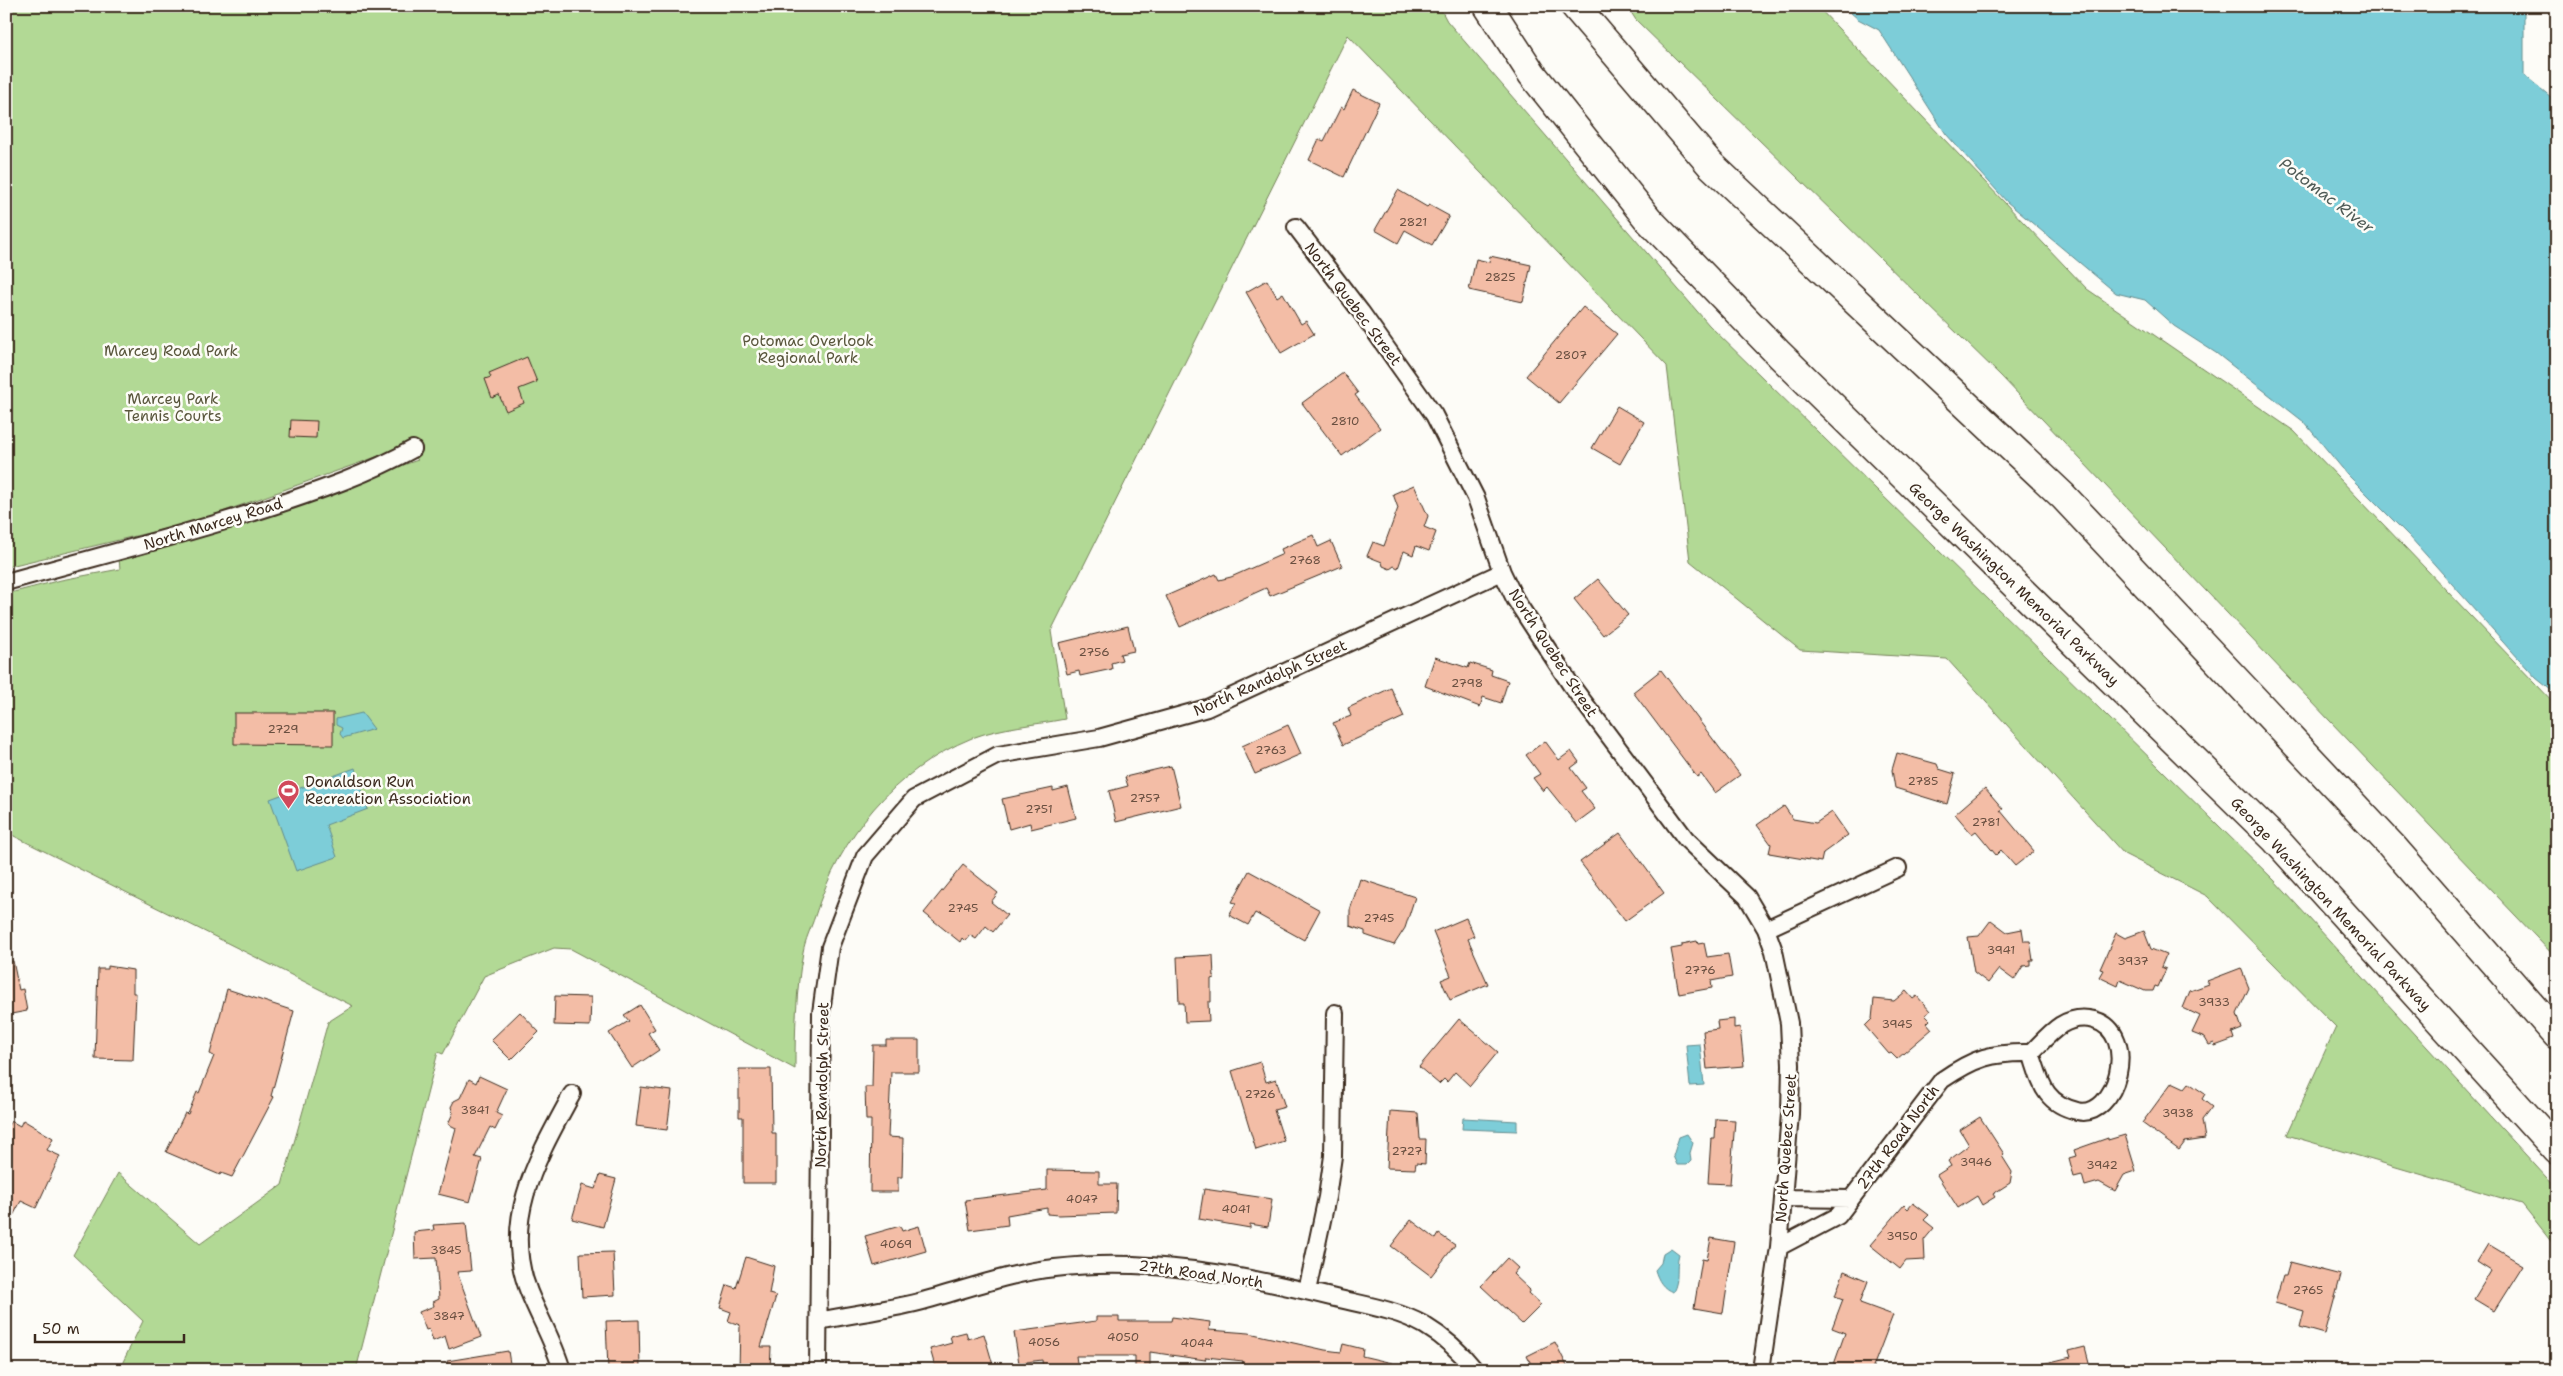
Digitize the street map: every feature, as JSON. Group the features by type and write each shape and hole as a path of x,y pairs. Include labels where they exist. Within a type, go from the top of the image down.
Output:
{"highway":[{"name":"George Washington Memorial Parkway","path":"1488,6 1532,74 1648,220 1777,352 2276,840 2557,1150"},
{"path":"1575,6 1710,164 2063,496 2391,845 2557,1035"}],"street":[{"name":"North Quebec Street","path":"1296,227 1361,312 1434,415 1476,498 1502,572 1515,599 1571,685 1686,839 1747,896 1766,929 1774,951 1789,1023 1790,1114 1779,1247 1761,1370"},
{"name":"North Marcey Road","path":"6,582 201,530 326,489 384,466 413,450"},
{"name":"North Randolph Street","path":"818,1370 821,1013 830,947 865,856 914,799 998,755 1099,738 1208,708 1502,572"},
{"path":"1766,929 1898,868"},
{"path":"1306,1291 1327,1197 1333,1156 1335,1013"},
{"path":"2087,1018 2104,1023 2114,1032 2119,1045 2120,1056 2114,1082 2106,1102 2095,1110 2080,1112 2063,1108 2051,1100 2043,1087 2031,1053 2054,1031 2073,1020 2087,1018"},
{"name":"27th Road North","path":"1779,1247 1838,1216 1942,1080 1964,1065 2001,1052 2031,1053"},
{"path":"562,1370 554,1343 529,1292 522,1268 518,1239 526,1187 548,1138 572,1094"},
{"name":"27th Road North","path":"1783,1198 1850,1199"},
{"name":"27th Road North","path":"819,1321 919,1302 980,1283 1052,1268 1096,1264 1151,1264 1212,1272 1306,1291 1395,1312 1424,1325 1447,1341 1475,1370"}],"green space":[{"name":"Potomac Overlook Regional Park","path":"6,6 1439,6 1447,21 1709,325 2275,881 2557,1189 2557,1248 2522,1204 2287,1135 2336,1027 2207,896 2124,854 1947,659 1800,650 1690,561 1667,366 1348,35 1051,631 1065,719 983,734 944,752 918,768 895,787 855,833 839,859 826,887 804,948 797,996 795,1069 571,949 554,948 484,976 443,1054 438,1052 356,1370 119,1370 143,1321 73,1255 118,1173 200,1244 282,1185 328,1022 353,1006 6,832 6,596 10,593 61,580 120,569 119,559 128,558 418,460 404,447 194,522 6,567"},
{"path":"1627,6 1817,6 2087,289 2294,431 2557,706 2557,959 2001,376 1636,20"}],"water":[{"name":"Potomac River","path":"1843,6 2383,6 2403,13 2411,6 2524,6 2524,75 2557,102 2557,695 2536,678 2410,537 2347,474 2304,422 2216,353 2174,326 2145,300 2116,293 2007,202 1946,134 1879,30 1858,19"},
{"path":"362,713 374,729 343,738 340,734 342,728 336,725 336,719"},
{"path":"355,768 368,809 326,825 337,857 296,871 270,799"},
{"path":"1700,1044 1704,1085 1690,1086 1686,1045"},
{"path":"1463,1118 1517,1121 1517,1131 1462,1129"},
{"path":"1687,1134 1693,1143 1690,1153 1691,1161 1687,1165 1677,1165 1673,1156 1679,1137"},
{"path":"1671,1248 1679,1254 1676,1283 1673,1292 1661,1284 1655,1270 1661,1263 1663,1253"}],"building":[{"path":"1353,90 1379,103 1344,177 1309,160 1319,139 1324,141 1341,107 1344,109"},
{"path":"1398,190 1427,207 1429,205 1449,216 1432,245 1405,230 1398,243 1375,230"},
{"path":"1490,256 1531,265 1523,302 1469,290 1476,259 1489,262"},
{"path":"1267,280 1277,297 1283,293 1301,324 1306,321 1314,334 1281,353 1246,292"},
{"path":"1583,307 1617,334 1559,403 1526,376"},
{"path":"527,357 537,382 519,389 524,403 506,411 499,395 492,398 485,379 491,377 489,373"},
{"path":"1343,373 1358,393 1355,395 1380,428 1342,456 1302,403"},
{"path":"1617,406 1644,422 1620,464 1592,448"},
{"path":"291,420 317,421 316,438 290,437"},
{"path":"1414,485 1428,516 1424,527 1436,532 1429,551 1416,546 1413,555 1404,551 1398,568 1394,566 1390,569 1383,566 1382,562 1367,556 1373,542 1384,546 1398,508 1393,494"},
{"path":"1313,535 1318,547 1331,541 1342,566 1270,596 1266,588 1180,627 1166,596 1216,574 1219,580 1231,577 1283,554 1281,549"},
{"path":"1598,579 1628,615 1603,635 1574,599"},
{"path":"1128,626 1134,651 1120,654 1122,660 1111,663 1112,669 1080,676 1079,671 1067,674 1059,643"},
{"path":"1435,657 1468,668 1470,663 1492,670 1491,675 1508,681 1501,703 1483,697 1480,707 1425,686"},
{"path":"1661,670 1740,775 1715,793 1701,774 1697,777 1633,692"},
{"path":"1391,688 1404,717 1343,745 1333,723 1351,716 1348,708"},
{"path":"234,713 333,713 333,745 234,744"},
{"path":"1288,725 1301,754 1255,774 1242,746"},
{"path":"1545,741 1559,760 1571,751 1579,762 1571,768 1586,788 1581,791 1595,809 1576,823 1547,787 1543,791 1533,778 1540,774 1526,755"},
{"path":"1897,753 1937,764 1939,769 1955,774 1947,804 1895,788 1892,770"},
{"path":"1171,766 1181,806 1116,822 1109,791 1128,786 1125,777"},
{"path":"1068,787 1076,818 1031,829 1030,823 1009,829 1002,799 1053,788 1053,791"},
{"path":"1985,788 2003,809 2000,810 2034,851 2015,866 2001,850 1996,855 1976,831 1972,834 1955,814"},
{"path":"1784,806 1793,819 1816,823 1832,812 1848,835 1823,853 1821,862 1769,853 1771,844 1757,825"},
{"path":"1620,833 1664,893 1625,921 1580,862"},
{"path":"963,865 998,893 991,902 1007,915 993,932 986,926 976,939 970,935 965,941 962,938 960,942 924,913"},
{"path":"1249,871 1320,910 1304,940 1255,913 1248,925 1229,915 1236,903 1232,902"},
{"path":"1360,879 1415,897 1405,928 1394,945 1365,935 1365,931 1350,926 1350,910"},
{"path":"1466,918 1474,936 1468,939 1488,984 1450,1000 1441,980 1451,976 1433,932"},
{"path":"1991,920 2007,932 2022,929 2024,941 2030,941 2033,960 2030,960 2030,965 2023,966 2014,980 1999,969 1988,983 1974,972 1968,937 1979,936"},
{"path":"2144,931 2151,949 2166,955 2161,967 2166,969 2158,987 2155,986 2153,991 2145,991 2120,980 2118,986 2099,977 2103,970 2100,969 2116,933 2125,938"},
{"path":"1697,941 1698,944 1704,943 1707,957 1728,954 1732,977 1711,981 1712,988 1679,994 1671,949 1682,947 1682,944"},
{"path":"1213,955 1214,978 1211,979 1211,1002 1208,1002 1209,1021 1185,1022 1184,1003 1179,1003 1177,957"},
{"path":"13,961 19,990 23,989 27,1011 6,1015 6,962"},
{"path":"108,966 133,970 133,993 136,993 133,1060 95,1059 98,969 108,969"},
{"path":"2241,968 2249,988 2237,1014 2242,1029 2232,1033 2234,1039 2215,1046 2214,1043 2209,1045 2205,1038 2192,1033 2200,1016 2183,1008 2190,991 2209,984 2207,981"},
{"path":"227,989 294,1011 271,1096 274,1097 232,1177 221,1173 220,1175 166,1152 185,1113 188,1114 197,1092 199,1093 214,1056 210,1054"},
{"path":"1906,991 1913,999 1917,996 1930,1011 1925,1015 1930,1020 1927,1023 1932,1029 1897,1059 1891,1053 1889,1054 1865,1026 1872,1019 1874,999 1894,1001"},
{"path":"555,996 591,997 590,1026 554,1025"},
{"path":"640,1005 655,1029 648,1033 659,1050 632,1068 609,1033 629,1021 624,1015"},
{"path":"520,1012 539,1032 511,1060 491,1040"},
{"path":"1459,1019 1498,1052 1470,1086 1455,1072 1447,1082 1444,1079 1439,1084 1419,1067"},
{"path":"1734,1019 1734,1028 1740,1027 1744,1066 1707,1069 1703,1031 1718,1029 1717,1021"},
{"path":"886,1040 919,1040 919,1072 891,1072 888,1137 903,1138 902,1177 898,1177 898,1192 870,1192 871,1120 866,1120 865,1087 872,1087 873,1045 886,1045"},
{"path":"1260,1062 1266,1082 1276,1079 1285,1107 1274,1110 1284,1141 1256,1150 1232,1071"},
{"path":"739,1069 771,1069 772,1133 776,1133 776,1183 743,1183 743,1117 739,1117"},
{"path":"479,1076 507,1089 496,1113 502,1116 495,1130 490,1127 475,1157 482,1159 470,1202 438,1194 456,1128 448,1124 453,1113 451,1107 454,1101 460,1098 469,1079 476,1083"},
{"path":"2172,1082 2185,1088 2189,1083 2205,1094 2202,1099 2212,1107 2202,1120 2205,1139 2185,1142 2179,1150 2142,1123"},
{"path":"641,1087 672,1091 667,1130 636,1126"},
{"path":"1390,1111 1418,1113 1420,1139 1426,1139 1425,1164 1416,1163 1415,1169 1387,1168"},
{"path":"1980,1117 2004,1154 2002,1156 2012,1172 2010,1183 1993,1194 1995,1197 1982,1205 1977,1196 1958,1208 1937,1175 1951,1166 1948,1161 1969,1145 1960,1130"},
{"path":"1716,1119 1735,1120 1730,1184 1708,1183 1711,1138 1715,1138"},
{"path":"23,1120 53,1138 47,1150 60,1156 36,1208 21,1201 6,1229 6,1129 11,1121 20,1126"},
{"path":"2125,1135 2136,1171 2124,1175 2115,1191 2099,1182 2085,1186 2082,1175 2074,1177 2069,1158 2076,1156 2074,1150 2108,1138 2108,1140"},
{"path":"1047,1170 1099,1171 1099,1184 1117,1184 1116,1213 1059,1215 1047,1214 1047,1208 1007,1215 1008,1225 970,1230 965,1200 1047,1190"},
{"path":"600,1175 616,1179 603,1227 572,1219 582,1185 595,1189"},
{"path":"1204,1189 1272,1199 1268,1227 1250,1224 1250,1228 1199,1219"},
{"path":"1913,1203 1929,1215 1924,1220 1934,1228 1924,1240 1925,1260 1906,1261 1900,1269 1870,1245 1904,1205 1908,1209"},
{"path":"1411,1220 1436,1239 1439,1234 1455,1245 1431,1276 1391,1246"},
{"path":"466,1223 471,1271 457,1272 481,1337 449,1349 445,1336 433,1341 429,1329 426,1330 419,1312 434,1306 433,1302 439,1299 436,1258 415,1259 414,1232 434,1230 433,1225"},
{"path":"900,1226 902,1231 919,1226 926,1251 874,1266 865,1236"},
{"path":"1711,1238 1734,1242 1723,1313 1694,1308 1702,1259 1707,1260"},
{"path":"2488,1244 2523,1265 2494,1311 2474,1299 2491,1271 2477,1262"},
{"path":"613,1252 615,1295 582,1297 580,1253"},
{"path":"746,1257 774,1266 769,1294 776,1296 761,1347 771,1347 770,1370 739,1370 740,1325 728,1321 731,1312 720,1308 727,1285 736,1288"},
{"path":"1507,1258 1518,1268 1513,1274 1530,1290 1528,1293 1541,1305 1522,1324 1481,1286"},
{"path":"2290,1262 2341,1275 2325,1334 2300,1327 2304,1311 2275,1303 2283,1276 2286,1276"},
{"path":"1844,1271 1868,1281 1860,1303 1893,1315 1872,1370 1832,1370 1845,1333 1832,1328 1843,1299 1835,1296"},
{"path":"1096,1317 1119,1317 1119,1321 1171,1321 1172,1317 1210,1322 1209,1330 1249,1333 1325,1350 1341,1352 1343,1344 1363,1349 1362,1356 1392,1363 1391,1370 1267,1370 1242,1364 1243,1361 1206,1357 1205,1360 1150,1352 1150,1368 1135,1368 1135,1356 1076,1356 1078,1370 1043,1370 1042,1360 1019,1363 1014,1332 1096,1321"},
{"path":"639,1320 640,1370 608,1370 606,1321"},
{"path":"966,1332 968,1339 984,1334 993,1365 976,1370 936,1370 930,1349 952,1343 950,1336"},
{"path":"1555,1342 1569,1370 1534,1370 1527,1356"},
{"path":"2085,1347 2091,1370 2043,1370 2042,1364 2071,1357 2069,1351"},
{"path":"508,1351 511,1370 448,1370 447,1361"}],"place":[{"name":"Donaldson Run Recreation Association","path":"289,810"}],"park label":[{"name":"Marcey Road Park","path":"171,351"},
{"name":"Marcey Park Tennis Courts","path":"173,408"}]}
